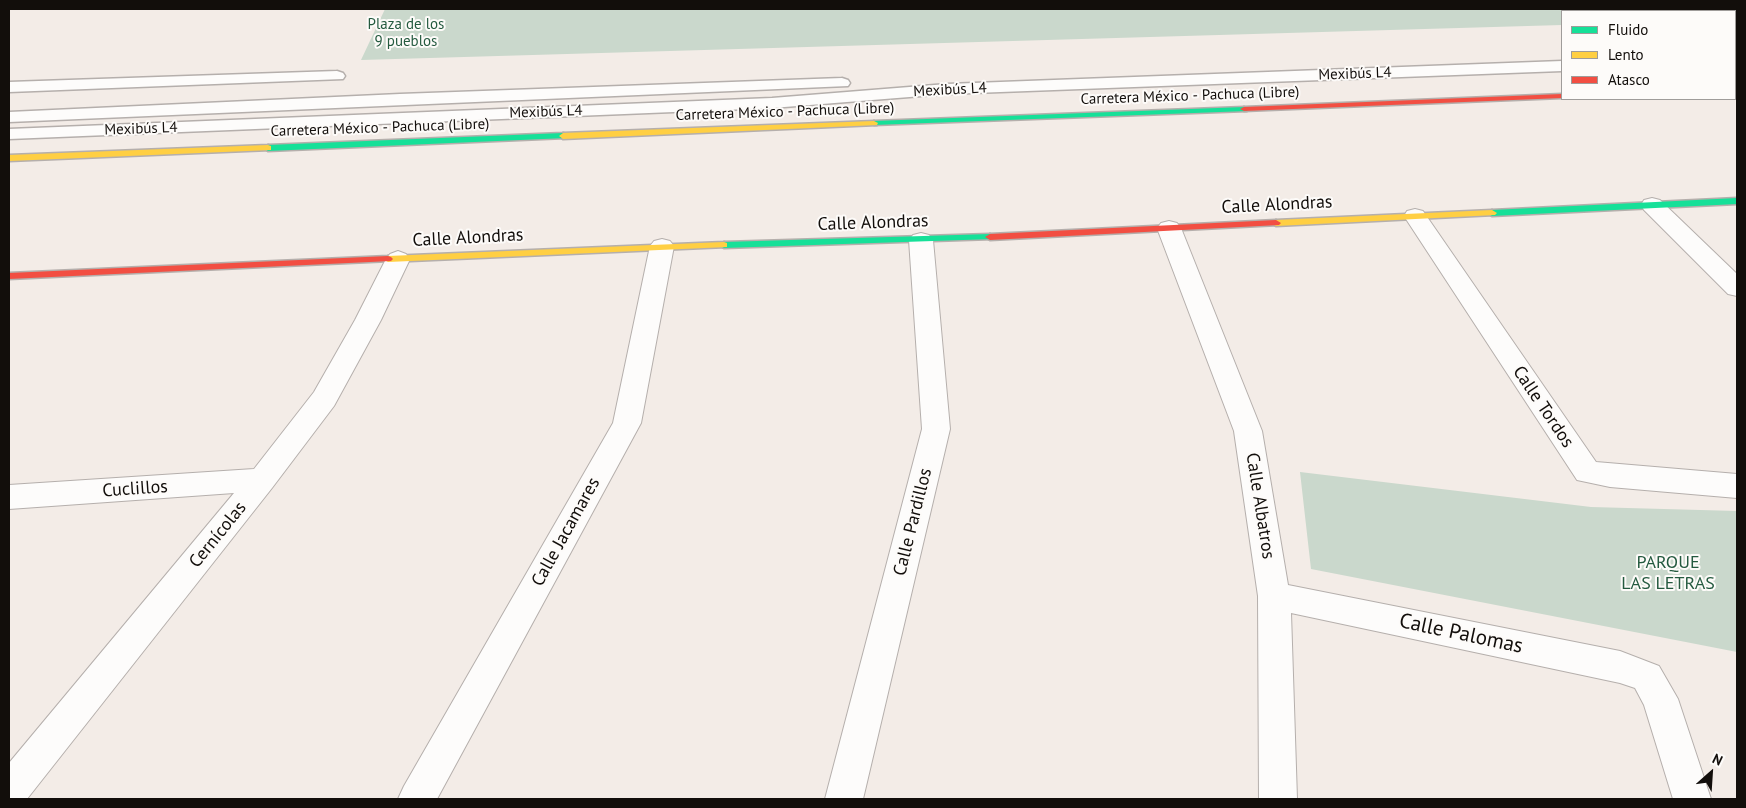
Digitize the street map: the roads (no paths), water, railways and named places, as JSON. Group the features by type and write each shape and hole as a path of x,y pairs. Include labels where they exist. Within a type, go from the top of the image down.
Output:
{"street":[{"name":"Carretera México - Pachuca (Libre)","path":"9,158 1561,96"},
{"name":"Calle Alondras","path":"9,276 662,246 921,240 1737,201"},
{"path":"1652,205 1737,288"},
{"name":"Calle Tordos","path":"1415,216 1587,472 1610,476 1737,486"},
{"name":"Calle Albatros","path":"1169,228 1248,431 1274,596 1278,799"},
{"name":"Calle Pardillos","path":"844,799 936,429 921,240"},
{"name":"Calle Jacamares","path":"417,799 627,423 662,246"},
{"name":"Cernícolas","path":"9,792 262,480 324,400 368,320 398,259"},
{"name":"Cuclillos","path":"9,497 262,480"},
{"name":"Calle Palomas","path":"1274,596 1620,667 1647,677 1660,699 1692,799"}],"lane":[{"name":"Mexibús L4","path":"9,117 390,99 1561,56"},
{"name":"Mexibús L4","path":"9,134 772,103 947,89 1561,66"},
{"path":"9,87 337,76"}],"park label":[{"name":"Plaza de los 9 pueblos","path":"406,34"},
{"name":"PARQUE LAS LETRAS","path":"1668,573"}]}
